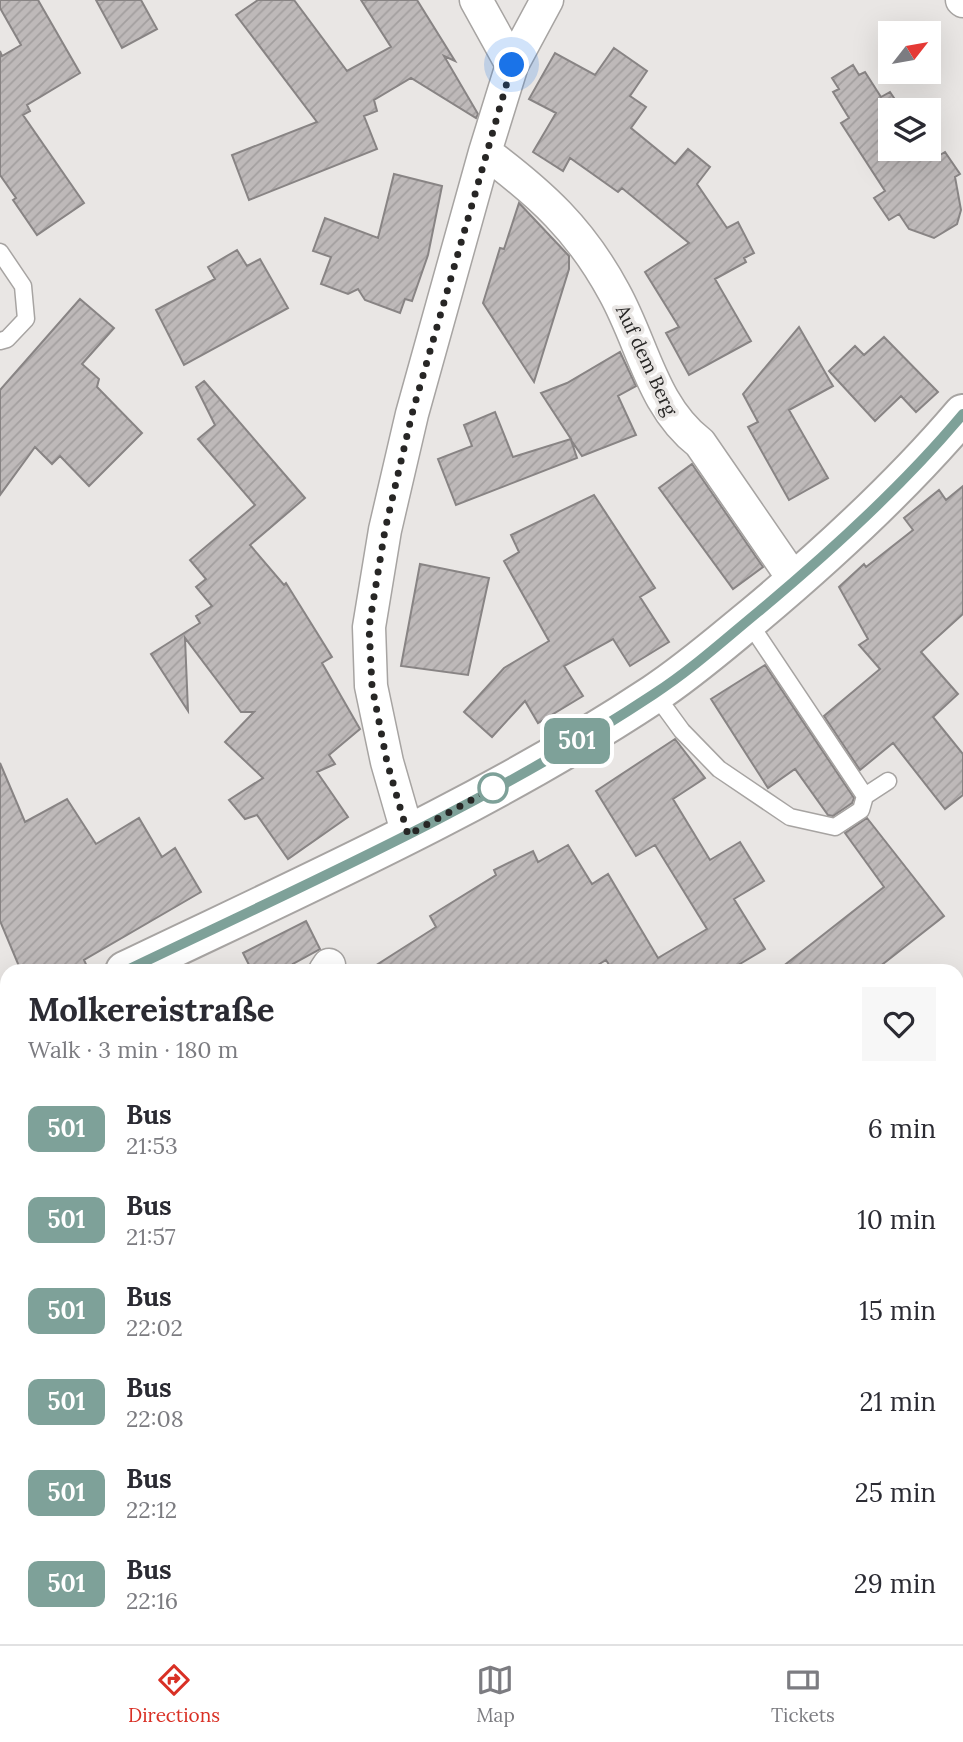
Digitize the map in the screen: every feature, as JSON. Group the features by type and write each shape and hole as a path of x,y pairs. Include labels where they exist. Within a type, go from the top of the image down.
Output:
{"main road":[{"path":"140,964 408,835 579,740 654,694 795,581 869,513 963,414"}],"street":[{"path":"476,0 512,65"},
{"path":"408,835 387,762 372,686 369,627 385,530 412,414 485,152 512,65 547,0"},
{"name":"Auf dem Berg","path":"485,152 561,214 596,262 634,333 666,408 681,429 700,443 795,581"}],"lane":[{"path":"0,252 23,286 26,319 7,339 0,341"},
{"path":"654,694 682,731 719,769 790,817 835,827 862,810 864,796 748,621"},
{"path":"864,796 888,781"}],"building":[{"path":"0,0 38,0 80,73 27,105 30,111 23,115 84,203 37,235 0,175 0,51 2,56 21,45 0,8"},
{"path":"96,0 141,0 157,29 122,48"},
{"path":"258,0 294,0 347,71 391,47 361,0 417,0 455,61 444,56 478,114 476,118 411,78 374,100 377,111 364,116 377,149 249,200 232,155 317,122 236,15"},
{"path":"614,48 647,71 630,96 646,107 631,128 675,164 688,149 710,167 697,184 727,228 738,222 754,253 744,258 746,262 715,279 751,341 689,375 666,333 679,327 645,272 689,243 622,188 618,192 570,158 563,171 533,152 556,113 529,99 555,53 595,75"},
{"path":"853,65 859,75 865,72 881,97 890,92 894,98 878,98 878,161 941,161 941,154 945,152 960,174 955,177 961,210 957,224 934,238 909,229 899,214 889,220 874,198 885,191 841,123 849,118 833,92 839,89 832,78"},
{"path":"394,174 442,186 428,255 412,301 405,299 400,313 365,300 358,289 348,294 321,284 331,257 313,251 325,218 378,238"},
{"path":"519,203 569,256 569,269 534,382 483,303 500,248 504,249"},
{"path":"237,250 247,266 260,259 288,308 184,365 156,310 215,279 208,267"},
{"path":"80,299 114,328 82,364 99,379 97,387 142,433 89,486 60,456 52,464 35,447 0,495 0,390"},
{"path":"799,327 833,386 789,410 828,478 789,500 748,427 758,422 743,394"},
{"path":"884,337 938,392 916,412 901,396 875,421 829,371 855,346 864,355"},
{"path":"620,352 636,386 618,396 636,435 582,456 571,440 577,458 456,505 438,459 472,446 464,425 495,412 513,457 571,439 541,393 567,383"},
{"path":"204,381 305,498 250,545 284,585 286,583 332,657 322,663 360,729 329,755 335,764 317,772 348,817 288,859 257,815 245,819 229,800 263,778 225,742 254,712 241,712 185,638 188,711 151,654 200,623 196,616 212,606 196,587 206,579 190,560 255,505 198,439 215,425 196,387"},
{"path":"692,464 763,567 733,589 659,488"},
{"path":"963,486 963,614 921,652 958,694 933,717 963,754 963,795 945,809 893,743 860,770 824,716 880,669 859,645 868,639 839,587 864,564 866,567 913,530 904,518 939,490 946,500"},
{"path":"594,495 655,588 640,597 669,642 630,666 613,639 564,666 583,696 538,723 525,701 492,737 464,712 504,668 549,641 504,561 519,552 511,535"},
{"path":"420,564 489,578 468,675 401,666"},
{"path":"765,665 854,798 852,803 833,816 828,815 795,769 768,788 711,699"},
{"path":"675,739 705,778 673,799 710,860 740,842 764,881 734,899 765,949 740,964 609,964 606,960 599,964 378,964 436,927 430,916 496,875 494,870 533,851 538,862 568,845 592,884 608,874 658,958 707,929 655,845 636,856 596,791"},
{"path":"0,763 25,822 67,799 96,844 139,818 162,857 175,848 201,892 84,960 86,964 18,964 0,921"},
{"path":"867,818 944,916 883,964 786,964 884,887 845,833"},
{"path":"306,921 320,949 293,964 248,964 243,953"}],"bus line":[{"name":"501","path":"140,964 408,835 579,740 654,694 691,668 795,581 869,513 963,414"}],"route":[{"path":"493,788 408,835 387,762 372,686 369,627 385,530 412,414 465,219 512,65"}]}
